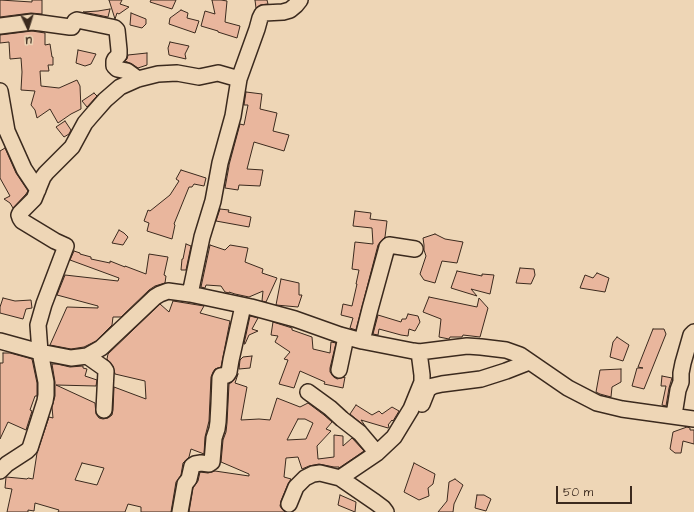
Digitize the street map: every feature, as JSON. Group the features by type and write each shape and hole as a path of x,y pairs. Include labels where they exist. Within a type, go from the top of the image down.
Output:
{"street":[{"path":"190,294 202,237 213,200 220,163 234,116 239,80 262,14 267,12 287,11 295,7 300,0"},
{"path":"0,26 32,22 72,27 74,21 78,20 115,28 119,46 119,54 114,61 114,66 127,71 138,79"},
{"path":"0,471 7,464 27,451 31,446 46,395 46,382 38,333 39,322 44,304 66,246 22,221 20,218 20,213 34,199 43,177 72,147 85,123 120,87 138,79 158,74 177,73 199,77 218,73 239,80"},
{"path":"0,91 7,131 24,169 38,190"},
{"path":"362,341 386,247 389,246 415,249"},
{"path":"0,341 40,352 72,358 87,356 101,348 155,297 168,291 190,294 295,318 346,337 413,351 419,352 467,346 506,350 520,356 568,388 597,403 654,414 694,418"},
{"path":"180,512 185,484 189,479 192,466 201,463 209,464 212,462 214,438 217,428 220,378 221,376 227,375 229,372 230,360 243,306"},
{"path":"674,415 678,390 681,382 683,363 691,335 694,332"},
{"path":"339,370 346,337"},
{"path":"340,478 377,453 394,437 398,431 411,409 422,380 419,352"},
{"path":"87,356 106,371 104,410"},
{"path":"403,437 420,411 428,389 433,386 481,379 529,362"},
{"path":"308,392 360,433 377,453"},
{"path":"289,504 296,487 305,478 320,473 340,478 375,502 386,512"}],"building":[{"path":"0,0 32,2 32,0 42,0 42,14 31,13 0,17"},
{"path":"109,0 122,0 120,4 129,7 119,14 117,13 115,19"},
{"path":"151,0 176,0 172,9 150,2"},
{"path":"212,0 227,1 225,22 240,26 237,38 201,26 205,11 215,14"},
{"path":"255,0 267,0 268,4 260,5 256,8"},
{"path":"110,9 108,17 83,12 98,11"},
{"path":"181,10 188,13 187,18 199,21 195,33 169,24 170,18"},
{"path":"131,13 146,19 146,24 142,28 130,25"},
{"path":"32,31 45,33 45,45 50,44 53,57 53,65 48,65 49,71 40,71 41,86 59,88 77,80 80,86 81,109 58,123 50,109 37,118 35,110 31,105 35,91 21,90 21,58 10,59 9,42 0,43 0,35"},
{"path":"170,42 189,46 185,54 186,59 169,55 168,48"},
{"path":"78,50 96,54 91,64 85,66 76,63"},
{"path":"147,53 147,65 138,68 125,61 128,55"},
{"path":"246,92 262,94 260,109 277,113 273,131 289,135 284,151 254,142 247,169 263,170 260,186 239,185 238,190 225,188 229,165 240,124 244,125 248,105 244,105"},
{"path":"94,93 97,96 87,107 82,101"},
{"path":"65,121 71,130 69,134 64,137 56,127"},
{"path":"5,148 16,173 28,191 13,208 10,203 4,199 10,196 0,178 0,151"},
{"path":"181,170 206,178 204,186 194,184 192,187 189,187 174,224 172,239 147,231 149,223 144,221 148,210 150,211 170,195 179,181 176,179"},
{"path":"220,209 229,210 228,212 251,217 249,227 216,221"},
{"path":"355,211 371,213 370,219 387,221 385,237 378,245 356,330 350,328 353,318 341,315 343,304 352,306 357,284 359,270 352,269 355,242 373,244 372,228 353,226"},
{"path":"119,230 128,237 123,245 112,243"},
{"path":"435,234 445,239 463,242 457,263 442,261 435,283 424,280 420,274 426,256 423,238"},
{"path":"186,244 191,246 186,270 181,270 182,259"},
{"path":"210,245 225,250 230,245 248,248 245,262 263,269 262,273 277,278 266,302 262,301 263,291 249,297 225,292 221,286 206,285 205,288 201,287"},
{"path":"74,251 91,257 91,259 110,263 110,261 146,274 149,254 168,257 164,275 166,276 165,283 155,286 149,290 121,317 113,317 112,325 96,341 84,347 71,349 50,345 67,307 98,308 98,306 57,295 65,275 118,281 119,278 70,260"},
{"path":"520,268 534,269 535,275 531,284 516,283"},
{"path":"457,271 482,276 482,274 494,275 490,294 471,289 477,296 451,288"},
{"path":"597,273 609,278 605,292 580,288 585,275 593,278"},
{"path":"281,279 299,283 299,295 302,295 298,307 276,305"},
{"path":"429,297 477,307 479,298 488,308 480,337 463,335 462,337 450,337 449,339 439,337 441,319 423,312"},
{"path":"3,298 15,301 31,300 32,308 26,309 23,319 0,313"},
{"path":"173,301 204,306 200,313 230,321 221,367 215,369 211,377 209,421 205,437 204,454 191,449 189,457 183,463 181,475 176,482 171,512 141,512 141,507 128,504 125,512 58,512 59,510 35,503 34,511 28,510 28,512 7,512 12,489 5,488 6,477 33,479 37,453 49,417 53,418 52,407 55,396 55,382 52,364 70,367 83,366 83,368 87,369 85,376 97,380 96,386 56,385 95,403 96,414 99,418 108,418 112,415 113,410 114,387 146,399 145,381 115,374 113,366 107,359 108,354 160,304 169,312","holes":["82,463 104,468 97,485 75,480"]},
{"path":"408,314 418,316 420,322 415,331 409,329 408,336 379,329 378,335 373,334 378,315 401,322 402,319 406,319"},
{"path":"250,316 258,318 252,329 258,331 249,335 244,344"},
{"path":"273,322 292,328 292,330 312,337 313,349 330,353 331,342 336,343 330,372 337,379 345,377 343,388 324,384 325,382 300,371 294,388 279,384 288,360 284,359 290,352 275,342 278,336 271,335"},
{"path":"653,329 664,329 666,334 644,389 632,386 637,368 643,368 638,367"},
{"path":"617,337 629,345 623,361 610,357 613,342"},
{"path":"3,353 10,353 32,359 37,383 37,396 35,396 30,410 32,411 26,430 8,422 0,439 0,363 3,363"},
{"path":"252,356 250,368 239,369 240,360 243,357"},
{"path":"621,369 621,382 612,387 611,397 596,392 600,370"},
{"path":"238,374 235,383 247,387 241,420 270,420 277,398 300,407 308,403 332,422 326,429 331,431 317,446 318,459 334,457 334,435 343,436 343,446 352,438 364,451 339,468 319,464 302,469 298,457 286,458 284,477 291,479 280,506 285,512 189,512 193,488 198,481 200,472 208,473 215,471 249,476 249,474 221,462 223,440 227,423 229,384","holes":["298,419 305,419 313,423 306,439 287,440"]},
{"path":"662,376 672,378 666,406 662,405 666,386 661,386"},
{"path":"356,405 372,415 379,411 382,414 392,407 399,411 393,421 392,420 388,425 388,428 361,420 366,427 350,414"},
{"path":"687,427 690,428 690,430 694,430 694,444 683,441 681,453 675,453 670,449 673,432"},
{"path":"414,463 435,474 433,484 428,488 429,496 419,500 404,492"},
{"path":"455,479 463,485 454,504 453,512 438,512 447,501 449,482"},
{"path":"340,495 356,502 355,512 338,505"},
{"path":"477,495 484,495 491,499 486,511 475,508"}]}
